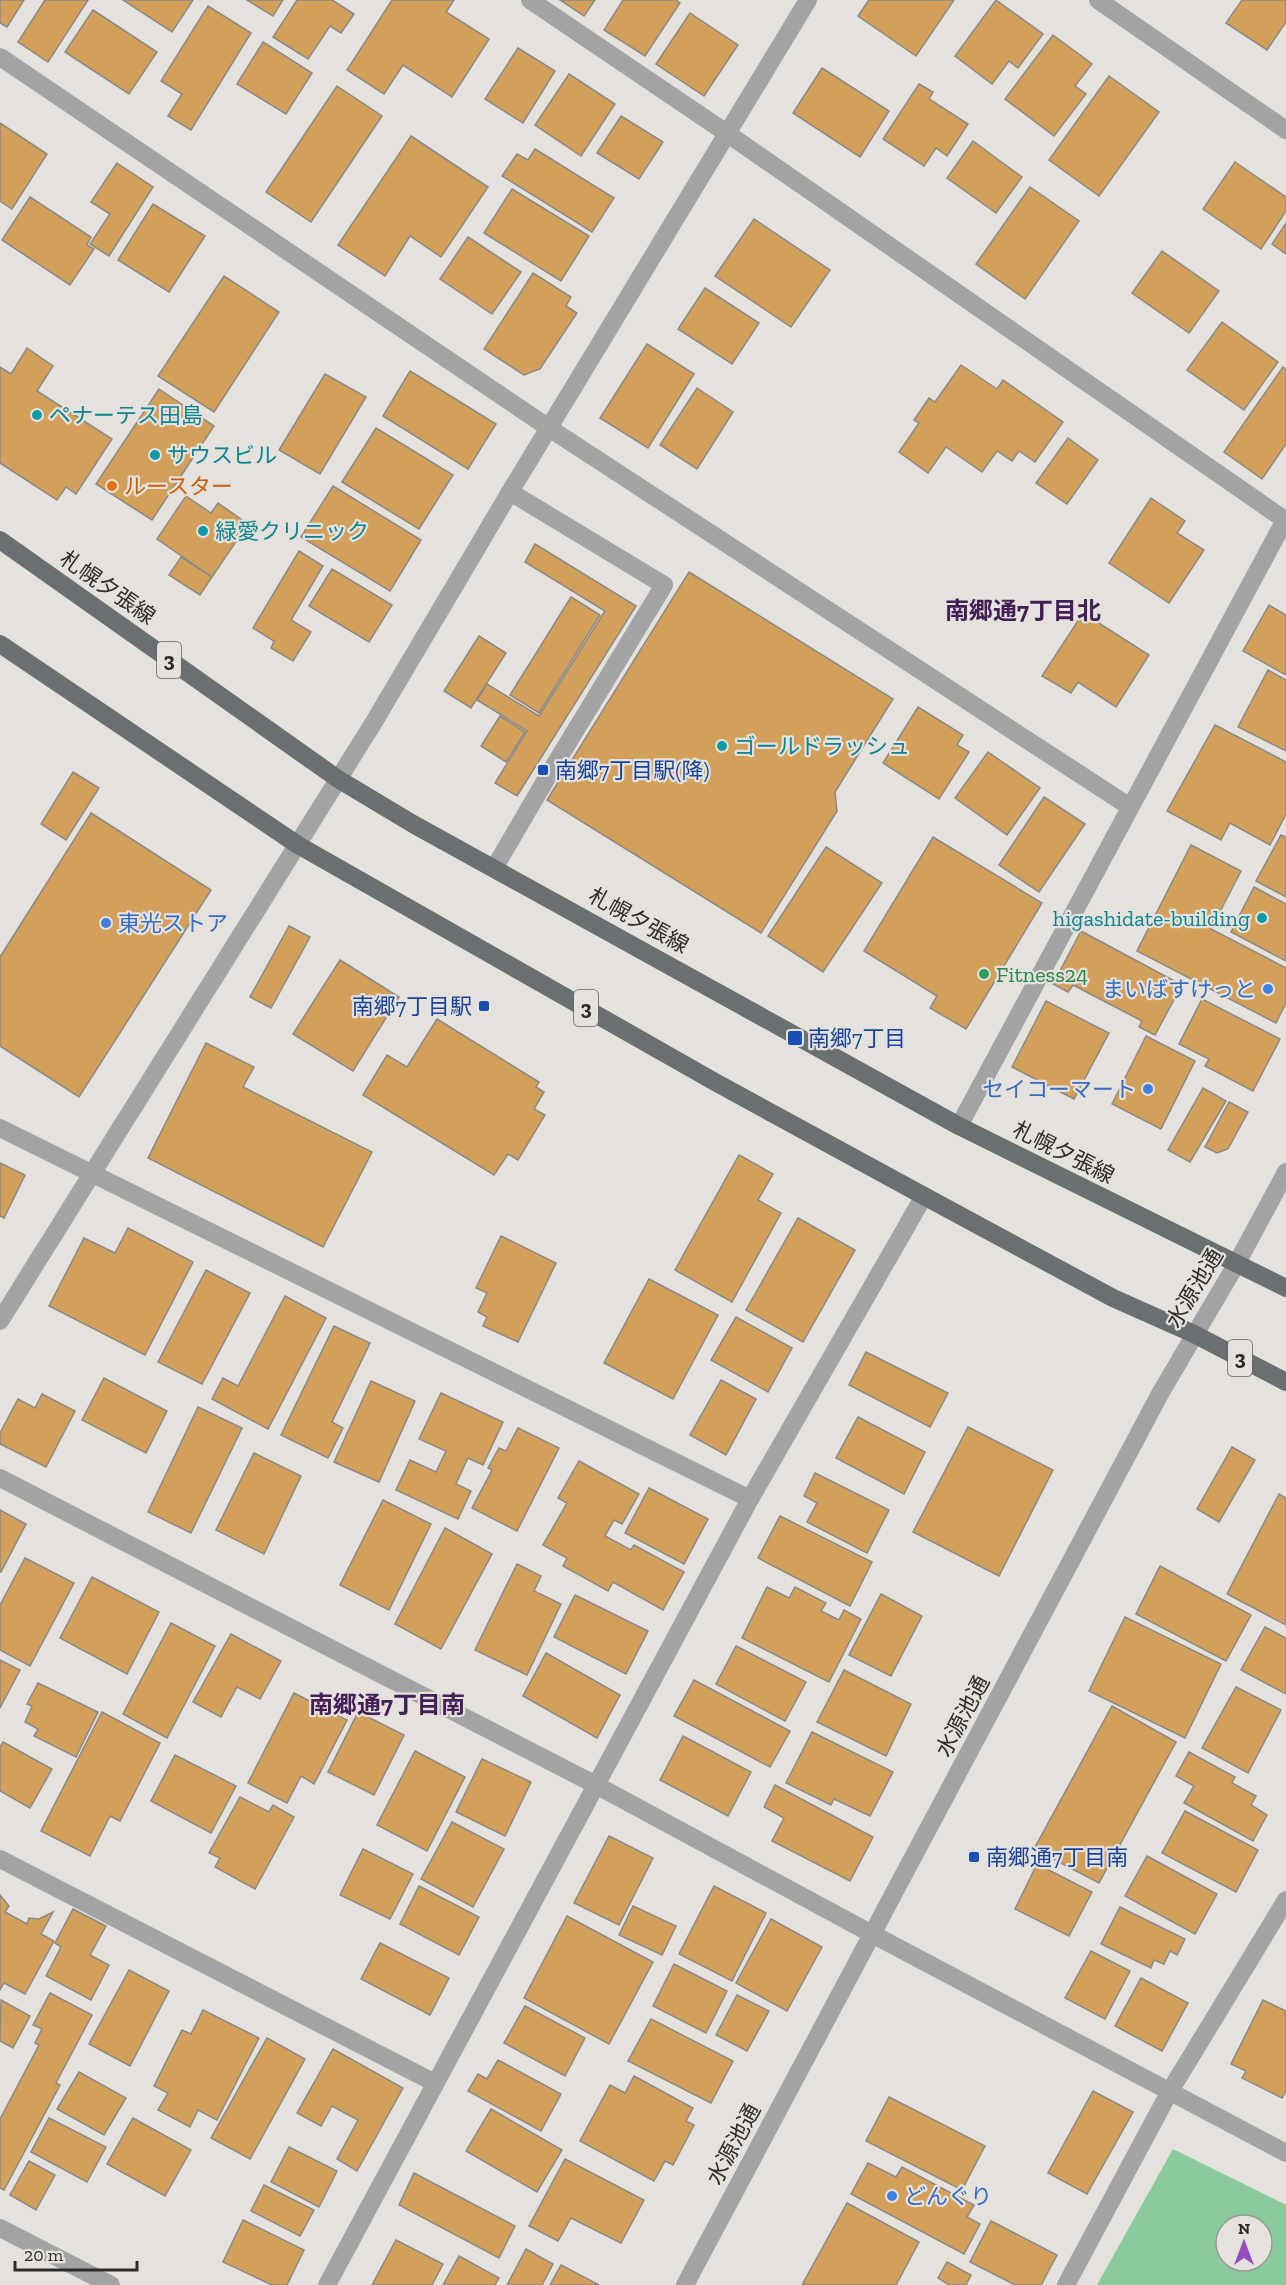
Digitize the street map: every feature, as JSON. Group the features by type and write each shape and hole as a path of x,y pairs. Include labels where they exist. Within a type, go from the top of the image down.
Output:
{"main road":[{"name":"札幌夕張線","path":"0,540 338,779 413,824 495,867 959,1126 1286,1288"},
{"name":"3","path":"0,644 298,845 715,1082 924,1196 1113,1298 1194,1334 1286,1382"}],"street":[{"path":"530,0 1286,519 959,1126"},
{"path":"0,1321 298,845 808,0"},
{"path":"1098,0 1286,130"},
{"path":"0,57 549,428 1130,807"},
{"path":"495,867 664,585 510,492"},
{"path":"0,1128 750,1498"},
{"name":"水源池通","path":"685,2285 1161,1392 1237,1263 1286,1172"},
{"path":"327,2285 750,1498 924,1196"},
{"path":"0,1478 596,1785 1286,2153"},
{"path":"0,1859 435,2083"},
{"path":"1066,2285 1170,2091 1286,1900"},
{"path":"0,2228 111,2285"}],"green space":[{"path":"1173,2149 1286,2205 1286,2285 1097,2285"}],"building":[{"path":"0,0 24,0 7,27 0,23"},
{"path":"45,0 88,0 48,62 18,42"},
{"path":"123,0 193,0 172,32"},
{"path":"247,0 283,0 273,16"},
{"path":"297,0 332,0 354,14 341,33 330,26 308,59 273,37"},
{"path":"392,0 454,0 446,12 489,39 452,97 403,65 384,94 347,70"},
{"path":"560,0 595,0 584,16"},
{"path":"623,0 676,0 680,3 645,56 604,30"},
{"path":"869,0 954,0 916,56 858,16"},
{"path":"996,0 1043,34 1018,68 1009,61 992,84 955,56"},
{"path":"1242,0 1286,0 1286,22 1267,50 1226,23"},
{"path":"208,6 251,33 191,130 168,116 182,94 161,81"},
{"path":"93,10 157,52 129,94 65,52"},
{"path":"690,13 738,45 704,96 656,64"},
{"path":"1053,35 1092,64 1075,86 1086,94 1054,136 1005,99"},
{"path":"263,42 312,73 286,114 237,84"},
{"path":"518,48 555,71 523,123 485,99"},
{"path":"822,68 889,111 860,157 793,113"},
{"path":"569,74 615,104 581,156 535,125"},
{"path":"1109,76 1159,112 1099,196 1049,160"},
{"path":"919,84 933,92 929,99 968,124 947,156 936,148 924,166 883,139"},
{"path":"337,86 382,116 311,222 266,192"},
{"path":"621,116 663,142 639,179 597,153"},
{"path":"0,123 47,154 12,209 0,201"},
{"path":"411,136 488,187 441,257 410,236 385,276 338,245"},
{"path":"973,141 1022,177 996,213 947,178"},
{"path":"535,149 614,198 592,232 502,176 517,154 528,160"},
{"path":"1235,162 1286,197 1286,211 1261,249 1203,209"},
{"path":"117,163 153,187 109,256 90,244 110,214 91,202"},
{"path":"1030,187 1079,221 1025,299 976,264"},
{"path":"512,189 589,236 561,281 484,233"},
{"path":"30,197 91,237 87,245 94,249 70,285 2,240"},
{"path":"153,204 205,236 169,292 118,260"},
{"path":"754,219 830,270 791,327 715,276"},
{"path":"1286,223 1286,254 1272,244"},
{"path":"468,237 521,272 492,314 440,279"},
{"path":"1162,251 1219,291 1189,333 1132,293"},
{"path":"533,273 571,297 566,306 577,313 540,369 524,375 484,349"},
{"path":"224,276 279,312 214,412 158,376"},
{"path":"705,288 759,323 732,364 678,329"},
{"path":"1222,322 1278,362 1244,410 1187,370"},
{"path":"647,344 694,374 648,448 600,418"},
{"name":"ペナーテス田島","path":"27,348 53,366 37,391 112,439 76,494 66,487 57,500 0,463 0,367 11,374"},
{"path":"961,365 997,389 1003,380 1063,422 1035,462 1019,451 1012,461 997,451 982,472 946,447 928,473 899,452 919,423 914,420 929,398 935,402"},
{"path":"1283,367 1286,369 1286,444 1262,479 1224,452"},
{"path":"410,371 496,424 468,469 383,416"},
{"path":"325,374 366,397 320,474 279,450"},
{"path":"697,388 733,412 697,469 660,445"},
{"name":"サウスビル","path":"159,389 214,426 152,520 96,484"},
{"path":"376,428 453,475 419,529 342,482"},
{"path":"1068,438 1098,460 1067,504 1036,483"},
{"path":"333,486 421,540 390,591 301,537"},
{"name":"緑愛クリニック","path":"186,496 211,513 218,503 248,524 212,577 157,539"},
{"path":"1151,498 1185,521 1177,533 1204,550 1169,603 1109,563"},
{"path":"535,544 636,606 517,796 495,783 527,731 477,700 487,684 539,716 605,611 525,562"},
{"path":"299,551 323,566 291,620 311,632 293,661 271,648 274,641 253,628"},
{"path":"181,557 212,577 200,595 169,575"},
{"path":"332,569 392,605 369,642 309,606"},
{"name":"ゴールドラッシュ","path":"689,572 893,699 835,792 837,811 761,933 547,800"},
{"path":"571,597 600,615 539,713 510,695"},
{"path":"1269,605 1286,615 1286,675 1243,651"},
{"path":"1083,613 1149,655 1116,707 1078,682 1071,693 1042,676"},
{"path":"479,636 506,653 471,708 444,691"},
{"path":"1268,670 1286,680 1286,751 1238,727"},
{"path":"918,707 963,735 957,745 969,752 939,799 883,763"},
{"path":"500,716 525,732 506,762 481,746"},
{"path":"1215,725 1286,762 1286,814 1270,845 1230,823 1221,840 1167,811"},
{"path":"988,752 1040,788 1007,835 955,798"},
{"path":"73,772 99,788 66,840 41,824"},
{"path":"1044,797 1085,824 1039,892 999,865"},
{"name":"東光ストア","path":"91,813 211,890 79,1097 0,1046 0,957"},
{"path":"1281,835 1286,837 1286,897 1256,881"},
{"path":"933,837 1042,903 966,1029 930,1008 937,996 864,951"},
{"path":"1191,845 1241,871 1211,929 1286,968 1286,1003 1276,1023 1137,951"},
{"path":"826,847 882,883 823,972 768,936"},
{"name":"higashidate-building","path":"1254,887 1286,904 1286,961 1231,932"},
{"path":"289,926 310,937 271,1008 250,997"},
{"path":"1081,931 1182,985 1155,1035 1139,1027 1142,1021 1073,985 1068,992 1053,984"},
{"path":"340,960 399,997 353,1071 293,1034"},
{"path":"1202,999 1280,1039 1253,1091 1205,1066 1209,1059 1179,1044"},
{"path":"1046,1001 1109,1033 1074,1099 1012,1067"},
{"path":"437,1019 539,1082 536,1087 544,1092 534,1109 545,1115 518,1160 508,1154 494,1175 363,1095 387,1055 407,1067"},
{"path":"1146,1036 1195,1061 1161,1129 1112,1104"},
{"path":"206,1043 254,1067 243,1087 372,1152 323,1247 148,1158"},
{"path":"1203,1088 1226,1101 1190,1162 1168,1150"},
{"path":"1229,1102 1248,1112 1228,1149 1217,1153 1205,1147"},
{"path":"739,1155 773,1174 758,1200 781,1213 732,1302 675,1270"},
{"path":"0,1163 25,1175 4,1218 0,1216"},
{"path":"798,1218 855,1250 803,1342 746,1310"},
{"path":"128,1228 193,1262 145,1355 49,1306 84,1238 115,1253"},
{"path":"501,1236 556,1263 518,1342 483,1326 487,1317 478,1312 487,1293 476,1288"},
{"path":"206,1270 250,1293 202,1384 158,1362"},
{"path":"649,1279 718,1315 673,1399 604,1363"},
{"path":"285,1296 326,1318 268,1429 212,1399 223,1378 238,1386"},
{"path":"736,1317 792,1348 768,1392 711,1360"},
{"path":"334,1326 370,1343 332,1422 343,1428 328,1458 281,1435"},
{"path":"866,1352 948,1393 930,1427 849,1385"},
{"path":"104,1378 167,1411 146,1453 82,1420"},
{"path":"721,1380 756,1399 726,1455 690,1435"},
{"path":"371,1381 415,1401 379,1482 334,1462"},
{"path":"441,1393 503,1422 483,1465 468,1458 456,1484 471,1491 458,1519 396,1490 410,1460 436,1472 446,1451 419,1439"},
{"path":"42,1394 75,1411 46,1467 0,1444 0,1433 18,1399 35,1408"},
{"path":"198,1407 242,1428 191,1533 148,1512"},
{"path":"858,1417 925,1452 904,1494 836,1458"},
{"path":"968,1427 1053,1470 999,1576 913,1532"},
{"path":"518,1428 559,1448 517,1531 472,1508 492,1470 488,1468 499,1448 506,1451"},
{"path":"1232,1447 1255,1460 1219,1522 1197,1509"},
{"path":"254,1453 301,1476 264,1554 216,1530"},
{"path":"579,1461 639,1494 622,1524 614,1520 605,1536 631,1550 634,1545 684,1572 663,1610 613,1582 608,1591 563,1566 567,1558 543,1545 567,1503 558,1498"},
{"path":"815,1473 889,1510 867,1553 807,1522 817,1503 804,1496"},
{"path":"649,1488 708,1519 684,1564 625,1533"},
{"path":"1279,1494 1286,1498 1286,1625 1227,1594"},
{"path":"383,1500 431,1524 389,1610 340,1585"},
{"path":"0,1510 26,1524 1,1572 0,1572"},
{"path":"780,1516 872,1562 850,1606 758,1558"},
{"path":"445,1528 492,1554 441,1649 395,1624"},
{"path":"25,1558 74,1583 30,1666 0,1650 0,1605"},
{"path":"517,1564 541,1576 534,1591 561,1604 527,1675 475,1650"},
{"path":"1160,1566 1251,1615 1226,1661 1136,1614"},
{"path":"92,1577 159,1612 127,1674 60,1638"},
{"path":"767,1587 789,1598 795,1587 826,1603 821,1611 839,1620 844,1610 861,1619 829,1682 742,1638"},
{"path":"881,1594 922,1616 891,1676 849,1655"},
{"path":"575,1595 648,1631 626,1674 554,1637"},
{"path":"1125,1617 1221,1664 1185,1738 1089,1691"},
{"path":"171,1623 215,1646 167,1738 123,1714"},
{"path":"1265,1627 1286,1638 1286,1694 1241,1670"},
{"path":"231,1634 281,1661 260,1699 237,1687 221,1717 193,1702"},
{"path":"736,1646 806,1682 785,1721 716,1684"},
{"path":"546,1653 620,1695 597,1738 523,1696"},
{"path":"0,1660 20,1670 0,1708"},
{"path":"844,1670 911,1704 886,1756 817,1722"},
{"path":"694,1680 790,1731 770,1767 674,1716"},
{"path":"38,1683 98,1712 76,1757 34,1736 38,1729 25,1722 32,1706 27,1704"},
{"path":"1236,1687 1281,1710 1248,1773 1202,1748"},
{"path":"294,1693 347,1720 314,1784 301,1776 287,1803 248,1783"},
{"path":"1112,1706 1176,1742 1099,1883 1034,1849"},
{"path":"102,1712 160,1743 120,1821 110,1816 90,1856 41,1831"},
{"path":"358,1712 404,1735 374,1795 328,1772"},
{"path":"812,1732 893,1772 870,1816 834,1799 831,1805 786,1783"},
{"path":"683,1736 751,1772 728,1816 660,1780"},
{"path":"3,1742 52,1769 30,1808 0,1791 0,1747"},
{"path":"415,1751 465,1777 427,1851 377,1825"},
{"path":"1189,1752 1235,1777 1232,1783 1256,1796 1251,1805 1267,1815 1253,1841 1184,1803 1194,1786 1176,1776"},
{"path":"175,1755 236,1786 211,1833 151,1801"},
{"path":"482,1759 531,1782 505,1836 456,1812"},
{"path":"775,1785 873,1837 850,1881 772,1841 784,1818 764,1807"},
{"path":"240,1797 269,1812 273,1805 294,1817 255,1889 215,1867 220,1858 209,1853"},
{"path":"1185,1811 1258,1850 1236,1892 1162,1853"},
{"path":"452,1822 504,1849 473,1907 421,1879"},
{"path":"609,1836 653,1858 619,1925 574,1903"},
{"path":"363,1849 413,1874 390,1919 340,1895"},
{"path":"1147,1856 1217,1894 1195,1934 1125,1896"},
{"path":"1037,1864 1092,1892 1069,1936 1015,1909"},
{"path":"419,1886 479,1917 459,1955 400,1924"},
{"path":"714,1886 766,1913 732,1981 679,1954"},
{"path":"0,1895 9,1906 5,1912 27,1924 29,1918 39,1919 53,1912 41,1934 54,1941 25,1994 4,1983 0,1990"},
{"path":"633,1906 676,1926 662,1955 619,1935"},
{"path":"1120,1907 1185,1939 1177,1955 1170,1951 1164,1964 1154,1960 1151,1968 1101,1944"},
{"path":"73,1909 106,1926 90,1955 109,1965 91,2000 46,1976 61,1947 55,1943"},
{"path":"567,1916 653,1962 609,2044 524,1998"},
{"path":"771,1919 822,1947 787,2011 736,1983"},
{"path":"380,1943 449,1978 430,2015 361,1979"},
{"path":"1091,1951 1130,1971 1105,2019 1065,1998"},
{"path":"674,1964 727,1991 706,2033 653,2006"},
{"path":"129,1970 169,1991 130,2066 89,2044"},
{"path":"1141,1978 1188,2003 1162,2051 1115,2026"},
{"path":"50,1993 92,2015 56,2083 60,2085 4,2190 0,2188 0,2119 39,2045 35,2043 42,2029 33,2025"},
{"path":"737,1995 769,2011 747,2051 716,2035"},
{"path":"1,2000 30,2016 13,2048 0,2041"},
{"path":"1263,2000 1286,2011 1286,2091 1282,2098 1242,2078 1246,2071 1231,2064"},
{"path":"525,2006 585,2038 565,2076 504,2043"},
{"path":"203,2010 259,2038 217,2120 198,2110 190,2127 158,2110 168,2093 154,2086 182,2030 191,2034"},
{"path":"651,2019 733,2061 711,2103 628,2061"},
{"path":"267,2038 305,2059 250,2159 211,2138"},
{"path":"333,2049 403,2088 357,2171 337,2159 358,2120 332,2106 321,2126 297,2113"},
{"path":"498,2060 561,2094 541,2131 468,2091 478,2074 487,2079"},
{"path":"79,2072 126,2098 104,2135 57,2109"},
{"path":"634,2076 693,2108 686,2121 694,2125 673,2165 665,2161 654,2181 580,2141 610,2085 625,2093"},
{"path":"1093,2091 1133,2112 1087,2194 1048,2173"},
{"path":"889,2097 985,2146 962,2190 866,2141"},
{"path":"491,2109 562,2150 537,2192 466,2151"},
{"path":"49,2118 106,2147 87,2182 31,2152"},
{"path":"133,2118 191,2150 165,2196 107,2164"},
{"path":"289,2147 337,2171 319,2207 271,2182"},
{"path":"565,2159 644,2200 621,2243 571,2218 558,2241 529,2226"},
{"path":"29,2161 55,2175 36,2210 10,2195"},
{"path":"868,2163 896,2177 902,2167 974,2205 967,2217 980,2224 964,2254 851,2194"},
{"path":"414,2173 515,2226 499,2258 399,2205"},
{"path":"264,2185 314,2210 300,2236 251,2211"},
{"path":"847,2203 919,2242 896,2285 802,2285"},
{"path":"243,2220 304,2250 287,2285 272,2285 223,2262"},
{"path":"991,2221 1057,2255 1041,2285 1015,2285 970,2262"},
{"path":"396,2240 443,2264 432,2285 372,2285"},
{"path":"526,2249 553,2264 542,2285 507,2285"},
{"path":"459,2256 499,2278 495,2285 443,2285"},
{"path":"947,2262 971,2275 966,2285 949,2285 938,2278"},
{"path":"561,2265 599,2285 550,2285"}],"place":[{"name":"ペナーテス田島","path":"37,415"},
{"name":"サウスビル","path":"155,455"},
{"name":"ルースター","path":"112,486"},
{"name":"緑愛クリニック","path":"203,531"},
{"name":"ゴールドラッシュ","path":"722,746"},
{"name":"南郷7丁目駅(降)","path":"543,770"},
{"name":"higashidate-building","path":"1262,918"},
{"name":"東光ストア","path":"106,923"},
{"name":"Fitness24","path":"984,974"},
{"name":"まいばすけっと","path":"1268,989"},
{"name":"南郷7丁目駅","path":"484,1006"},
{"name":"南郷7丁目","path":"795,1038"},
{"name":"セイコーマート","path":"1148,1089"},
{"name":"南郷通7丁目南","path":"974,1857"},
{"name":"どんぐり","path":"892,2196"}],"district":[{"name":"南郷通7丁目北","path":"1023,611"},
{"name":"南郷通7丁目南","path":"387,1705"}]}
